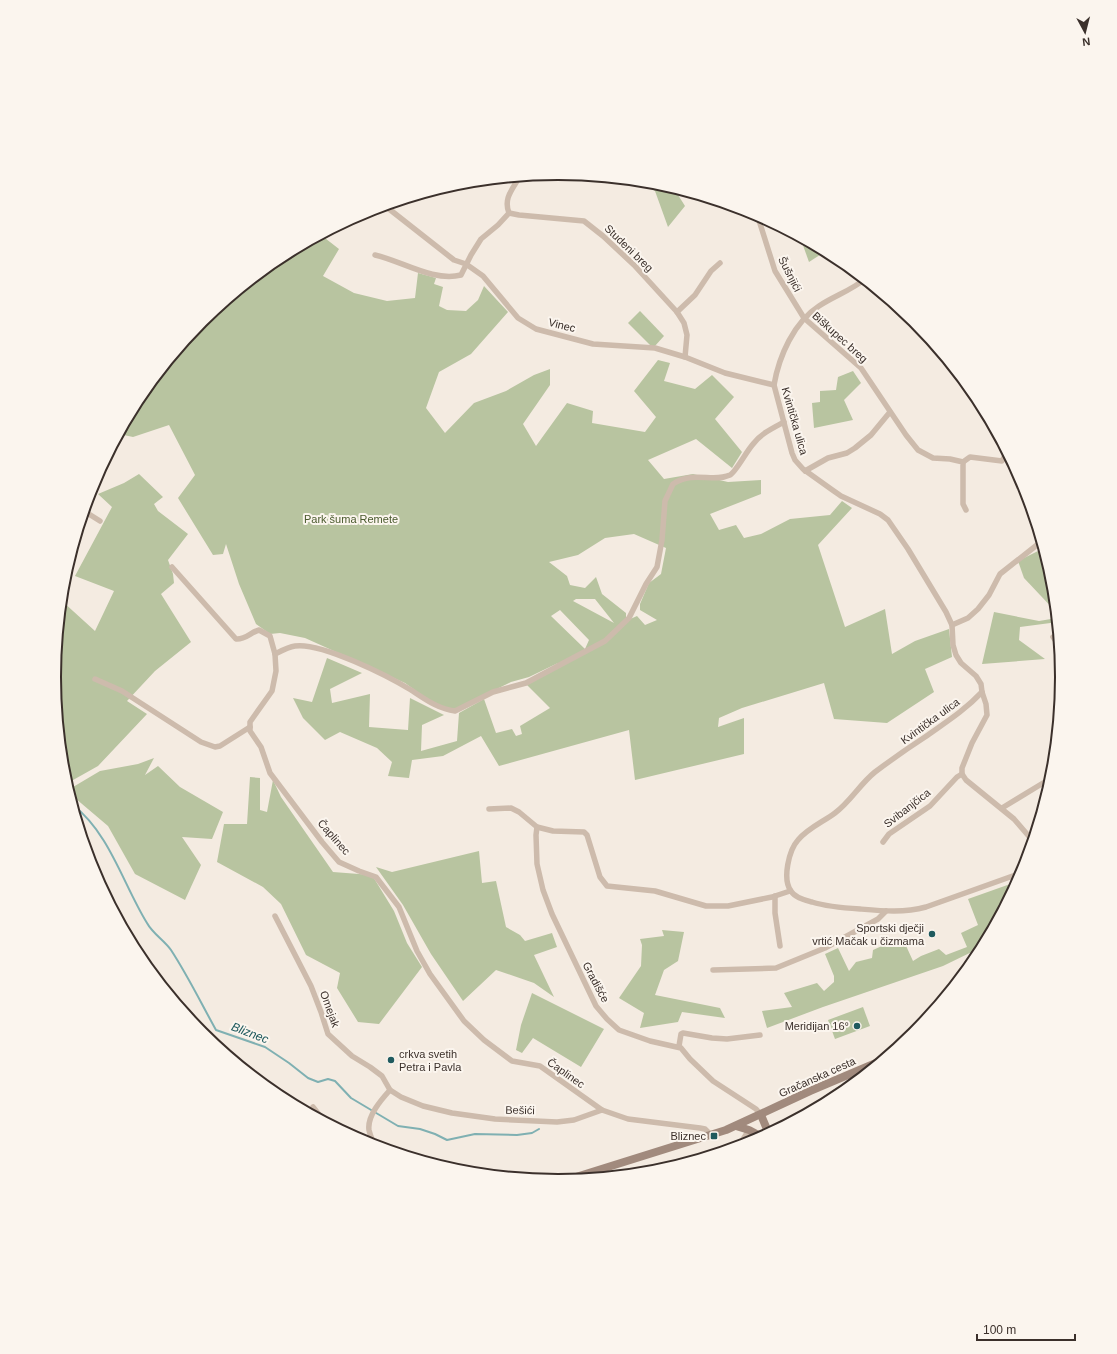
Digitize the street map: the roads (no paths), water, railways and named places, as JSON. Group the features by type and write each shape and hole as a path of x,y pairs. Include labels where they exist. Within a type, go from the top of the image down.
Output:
{"main road":[{"name":"Gračanska cesta","path":"589,1173 736,1126 810,1091 868,1066"},
{"path":"760,1115 767,1129"},
{"path":"736,1126 756,1134"}],"street":[{"path":"375,255 440,276 454,277 460,275 481,239 498,225 509,213 506,205 508,196 516,182"},
{"name":"Vinec","path":"390,209 454,260 466,264 483,276 518,318 536,329 593,344 655,348 685,357 725,373 774,385"},
{"name":"Studeni breg","path":"509,213 584,221 603,236 634,265 676,312 687,329 685,357"},
{"name":"Šušnjići","path":"759,222 775,271 804,318"},
{"path":"676,312 695,295 710,271 720,263"},
{"name":"Kvintička ulica","path":"790,891 788,884 788,865 791,851 798,840 811,828 836,813 874,774 953,718 982,692 981,684 976,676 961,663 956,655 953,645 952,625 930,584 888,520 841,496 805,471 795,460 774,385 786,348 804,318 818,306 860,282"},
{"name":"Biškupec breg","path":"804,318 861,368 912,444 918,450 933,458 950,459 963,462 970,458 1002,461 1005,456"},
{"path":"805,471 828,458 855,448 871,435 890,412"},
{"path":"275,654 296,646 325,650 369,668 410,690 430,704 455,711 493,692 526,683 605,640 632,614 646,584 657,567 662,540 665,501 673,484 685,478 719,477 732,474 748,450 761,435 784,422"},
{"path":"963,462 963,504 966,510"},
{"path":"88,514 100,521"},
{"path":"952,625 968,618 978,609 989,595 1000,574 1038,544"},
{"path":"95,679 122,691 193,737 210,746 220,746 250,727 250,722 272,690 276,671 275,654 270,636 259,630 254,631 241,639 236,639 172,567"},
{"path":"982,692 986,704 987,715 972,743 962,768 962,774 966,780 1014,819 1030,837"},
{"name":"Čaplinec","path":"250,727 250,731 261,747 270,773 322,842 339,862 376,877 399,907 417,952 430,974 464,1020 484,1040 512,1061 540,1066 602,1110"},
{"name":"Svibanjčica","path":"883,842 889,834 930,806 957,777 962,774"},
{"path":"1002,808 1044,782"},
{"path":"489,809 511,808 519,812 537,827 553,831 584,832 587,835 600,877 607,886 655,891 706,906 728,906 775,896 790,891 801,898 826,906 886,911 910,911 926,907 1014,875"},
{"name":"Gradišće","path":"537,827 537,864 543,890 552,914 596,1006 619,1030 650,1041 679,1046"},
{"path":"775,896 775,913 780,946"},
{"path":"713,970 776,968 825,948 878,920 886,911"},
{"name":"Omejak","path":"275,916 311,986 328,1034 352,1056 382,1076 390,1090"},
{"path":"760,1035 727,1039 683,1033 681,1034 679,1046 713,1081 757,1110 760,1115"},
{"path":"372,1138 369,1129 373,1112 390,1090"},
{"name":"Bešići","path":"390,1090 401,1097 423,1106 452,1114 494,1119 557,1122 574,1120 602,1110"},
{"path":"313,1107 317,1112"},
{"path":"602,1110 628,1119 705,1129 711,1135"},
{"path":"743,1139 749,1130"}],"waterway":[{"name":"Bliznec","path":"79,811 97,830 115,860 138,908 152,930 171,950 216,1030 265,1047 308,1078 318,1082 328,1079 335,1081 351,1098 398,1126 420,1129 447,1140 475,1134 517,1135 532,1133 539,1129"}],"place":[{"name":"Sportski dječji vrtić Mačak u čizmama","path":"932,934"},
{"name":"Meridijan 16°","path":"857,1026"},
{"name":"crkva svetih Petra i Pavla","path":"391,1060"},
{"name":"Bliznec","path":"714,1136"}],"park label":[{"name":"Park šuma Remete","path":"351,519"}]}
